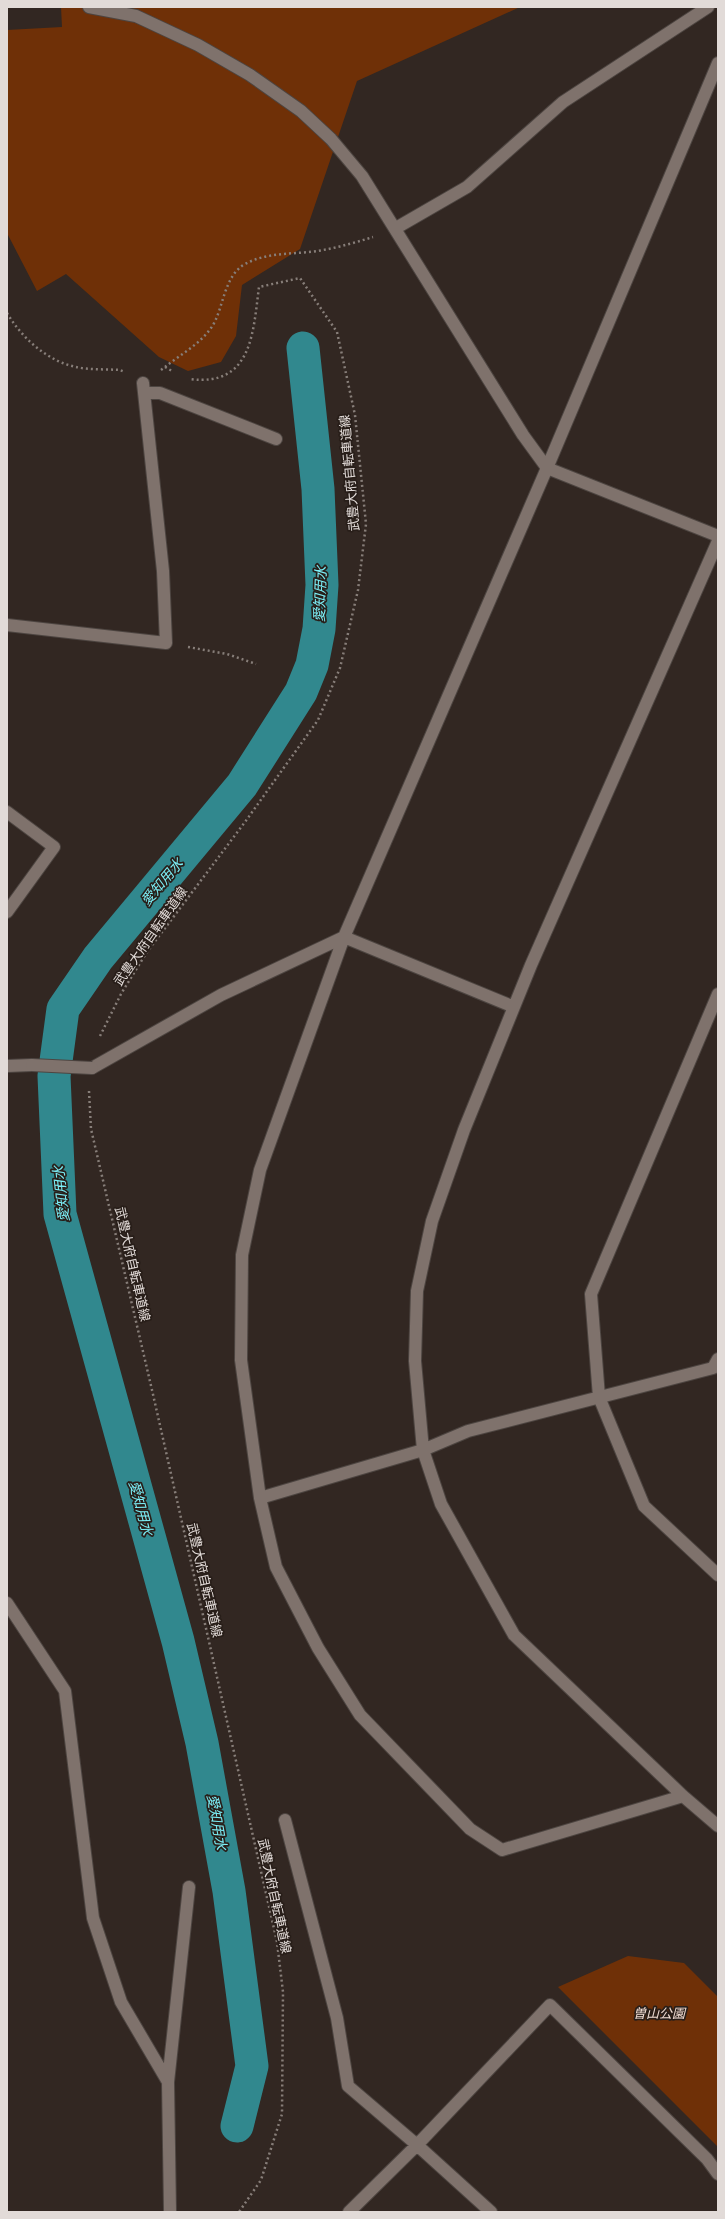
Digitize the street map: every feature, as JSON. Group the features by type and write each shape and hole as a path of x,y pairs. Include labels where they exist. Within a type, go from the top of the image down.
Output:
{"street":[{"path":"89,7 136,16 198,45 250,75 301,111 331,139 362,176 523,435 547,468 718,536"},
{"path":"395,227 467,187 563,102 708,7"},
{"path":"683,1796 502,1850 470,1829 360,1716 318,1648 276,1567 260,1498 241,1360 242,1255 260,1170 344,937 547,468 718,63"},
{"path":"7,625 166,643 163,571 144,388 276,439"},
{"path":"718,541 514,1007 464,1130 432,1221 417,1291 415,1361 423,1450 441,1504 514,1635 683,1796 718,1826"},
{"path":"7,812 54,847 7,912"},
{"path":"7,1066 32,1065 92,1068 221,995 344,937 514,1007"},
{"path":"718,994 591,1294 599,1397 644,1506 718,1575"},
{"path":"260,1498 423,1450 468,1431 716,1366"},
{"path":"7,1603 65,1691 93,1918 121,2002 168,2082"},
{"path":"285,1820 337,2018 348,2086 417,2145 491,2212"},
{"path":"170,2212 168,2082 189,1887"},
{"path":"350,2212 417,2145 550,2005 707,2159 718,2174"}],"path":[{"path":"7,313 29,342 50,358 76,367 120,370 144,388 165,367 200,341 213,325 227,287 235,274 245,264 284,253 322,251 347,245 373,237 395,227"},
{"name":"武豊大府自転車道線","path":"98,1041 121,994 147,952 245,822 318,720 340,668 358,590 366,524 355,415 337,332 300,278 259,287 253,333 246,355 232,372 206,381 188,379"},
{"path":"165,367 176,374"},
{"path":"166,643 227,654 256,664"},
{"name":"武豊大府自転車道線","path":"88,1084 91,1129 152,1390 277,1942 283,1992 282,2114 261,2180 239,2212"}],"green space":[{"path":"61,7 520,7 357,81 300,249 242,285 236,336 221,362 188,371 159,357 66,274 37,291 7,233 7,30 62,27"},
{"name":"曽山公園","path":"628,1956 684,1963 718,1997 718,2147 558,1987"}],"waterway":[{"name":"愛知用水","path":"237,2126 252,2066 229,1891 202,1743 178,1641 60,1214 54,1076 63,1009 98,958 242,785 301,692 312,665 319,629 322,585 318,489 303,348"}]}
